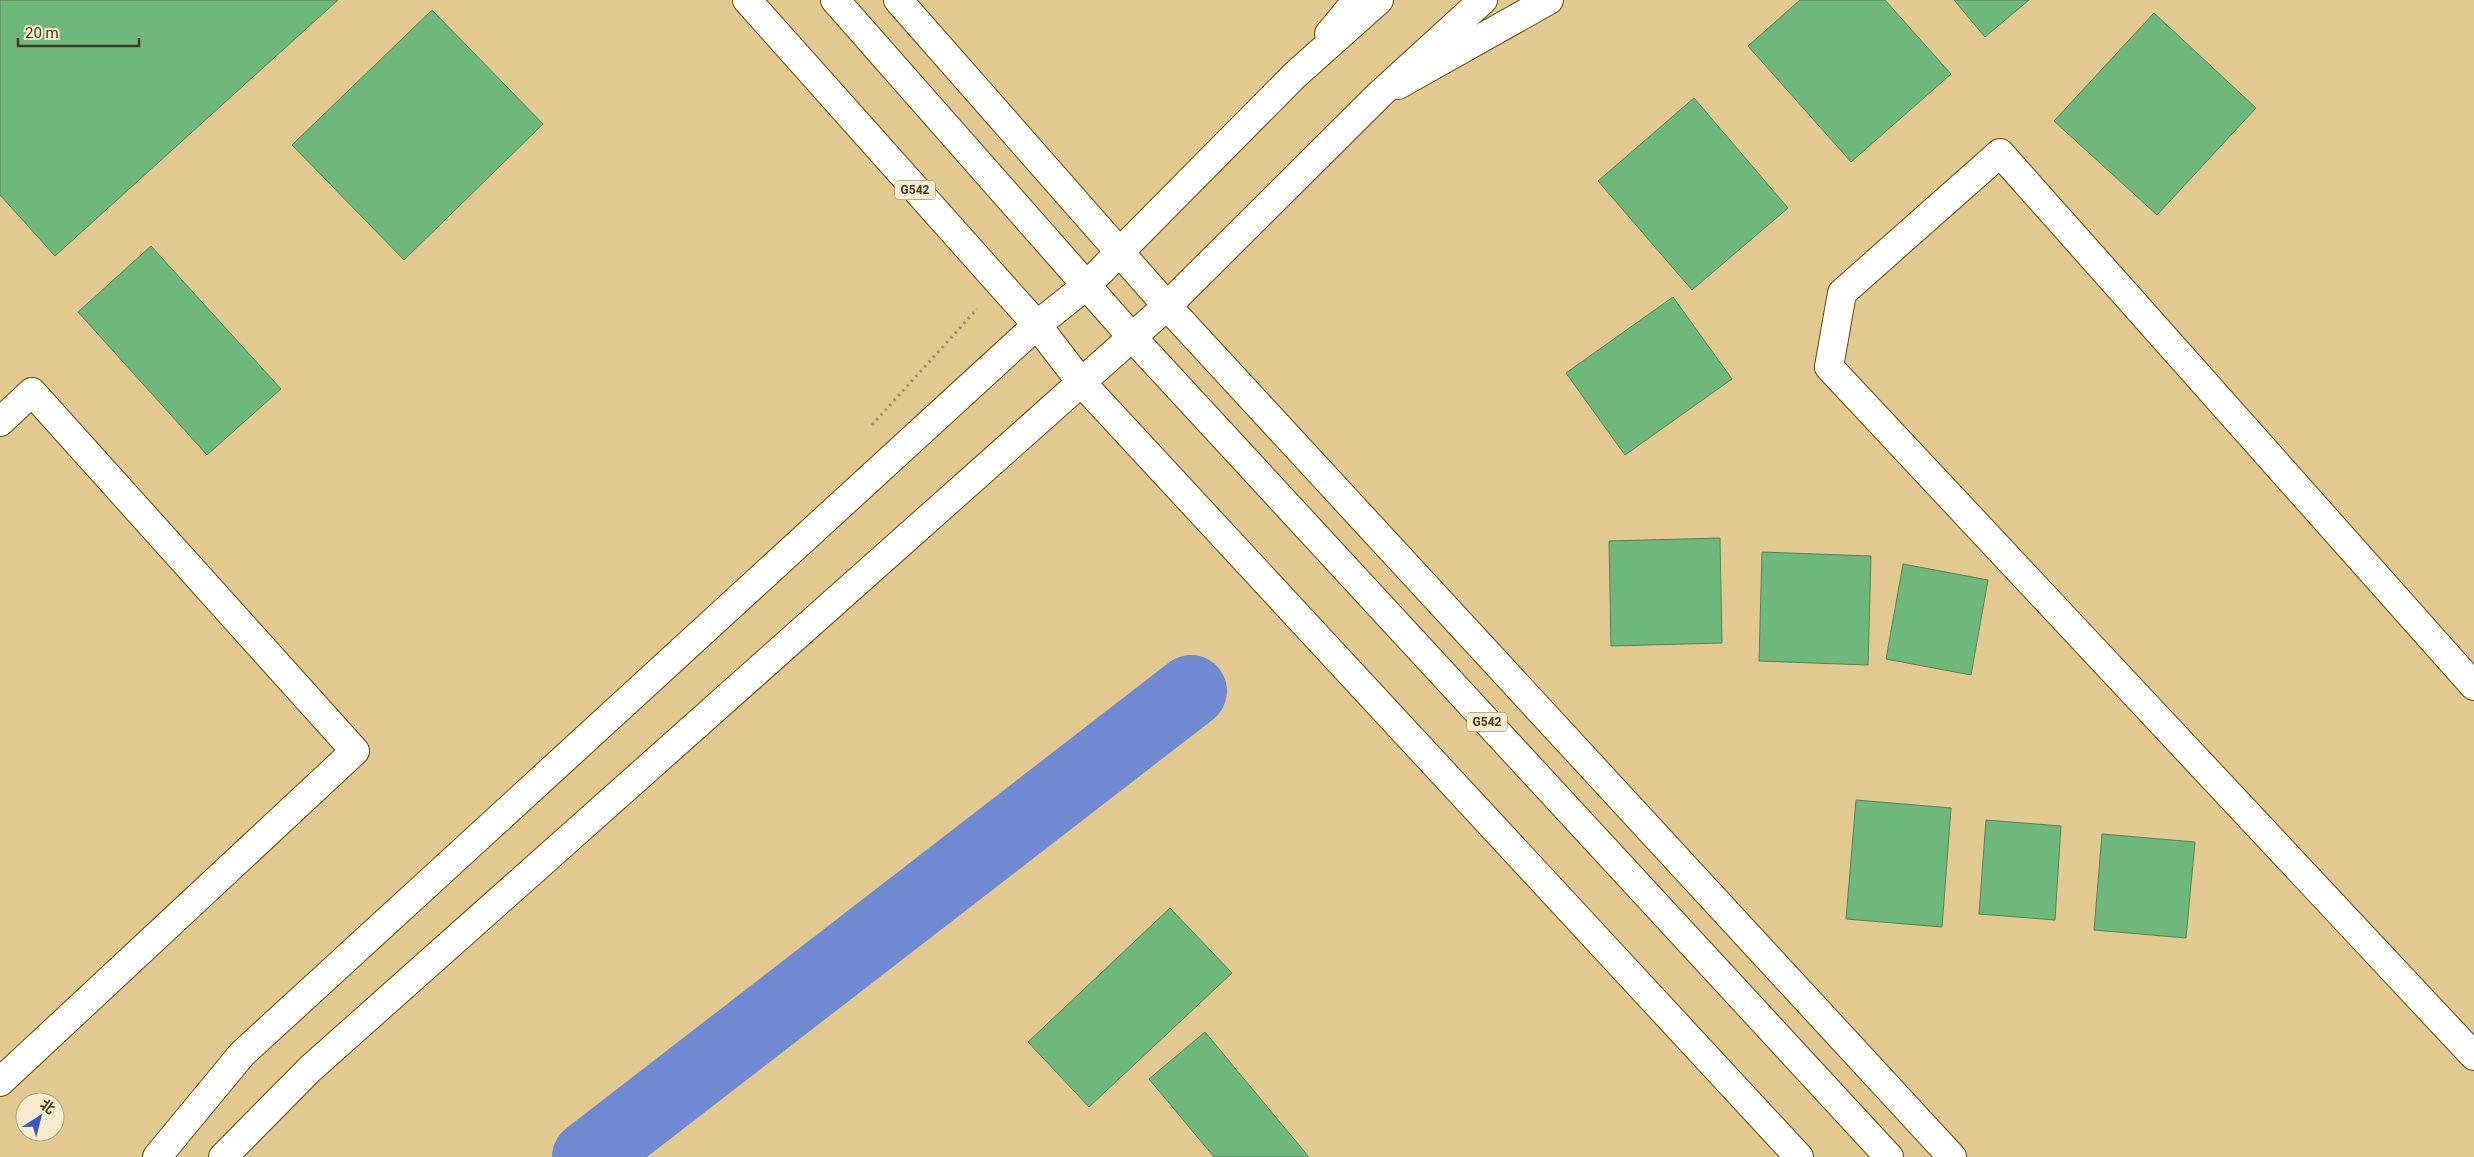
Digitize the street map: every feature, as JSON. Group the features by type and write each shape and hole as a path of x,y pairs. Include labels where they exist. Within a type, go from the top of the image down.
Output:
{"main road":[{"name":"G542","path":"748,0 1037,324 1080,381 1799,1157"},
{"name":"G542","path":"835,0 1132,336 1889,1157"},
{"path":"898,0 1121,251 1167,306 1952,1157"},
{"path":"1295,75 1357,0"},
{"path":"157,1157 242,1054 1037,324 1087,285 1295,75 1379,0"},
{"path":"223,1157 310,1069 1080,381 1167,306 1380,96 1483,0"},
{"path":"1380,96 1549,0"},
{"path":"2474,686 2000,153 1842,293 1830,367 2474,1056"},
{"path":"0,422 32,392 355,751 0,1082"}],"building":[{"path":"0,0 338,0 55,256 0,195"},
{"path":"1800,0 1885,0 1951,74 1851,162 1748,46"},
{"path":"1954,0 2029,0 1985,37"},
{"path":"432,10 543,124 404,260 292,145"},
{"path":"2154,13 2256,108 2157,215 2054,121"},
{"path":"1694,98 1788,208 1692,290 1598,181"},
{"path":"151,246 281,389 207,455 78,312"},
{"path":"1673,297 1732,379 1625,455 1566,373"},
{"path":"1720,538 1722,643 1611,646 1609,541"},
{"path":"1762,552 1871,556 1868,665 1759,661"},
{"path":"1903,564 1988,580 1971,675 1886,659"},
{"path":"1856,800 1951,808 1942,927 1846,919"},
{"path":"1986,820 2061,826 2055,920 1979,914"},
{"path":"2102,834 2195,842 2186,938 2094,930"},
{"path":"1170,908 1232,973 1089,1107 1028,1042"},
{"path":"1205,1032 1309,1157 1214,1157 1149,1079"}],"waterway":[{"path":"588,1157 1191,691"}]}
